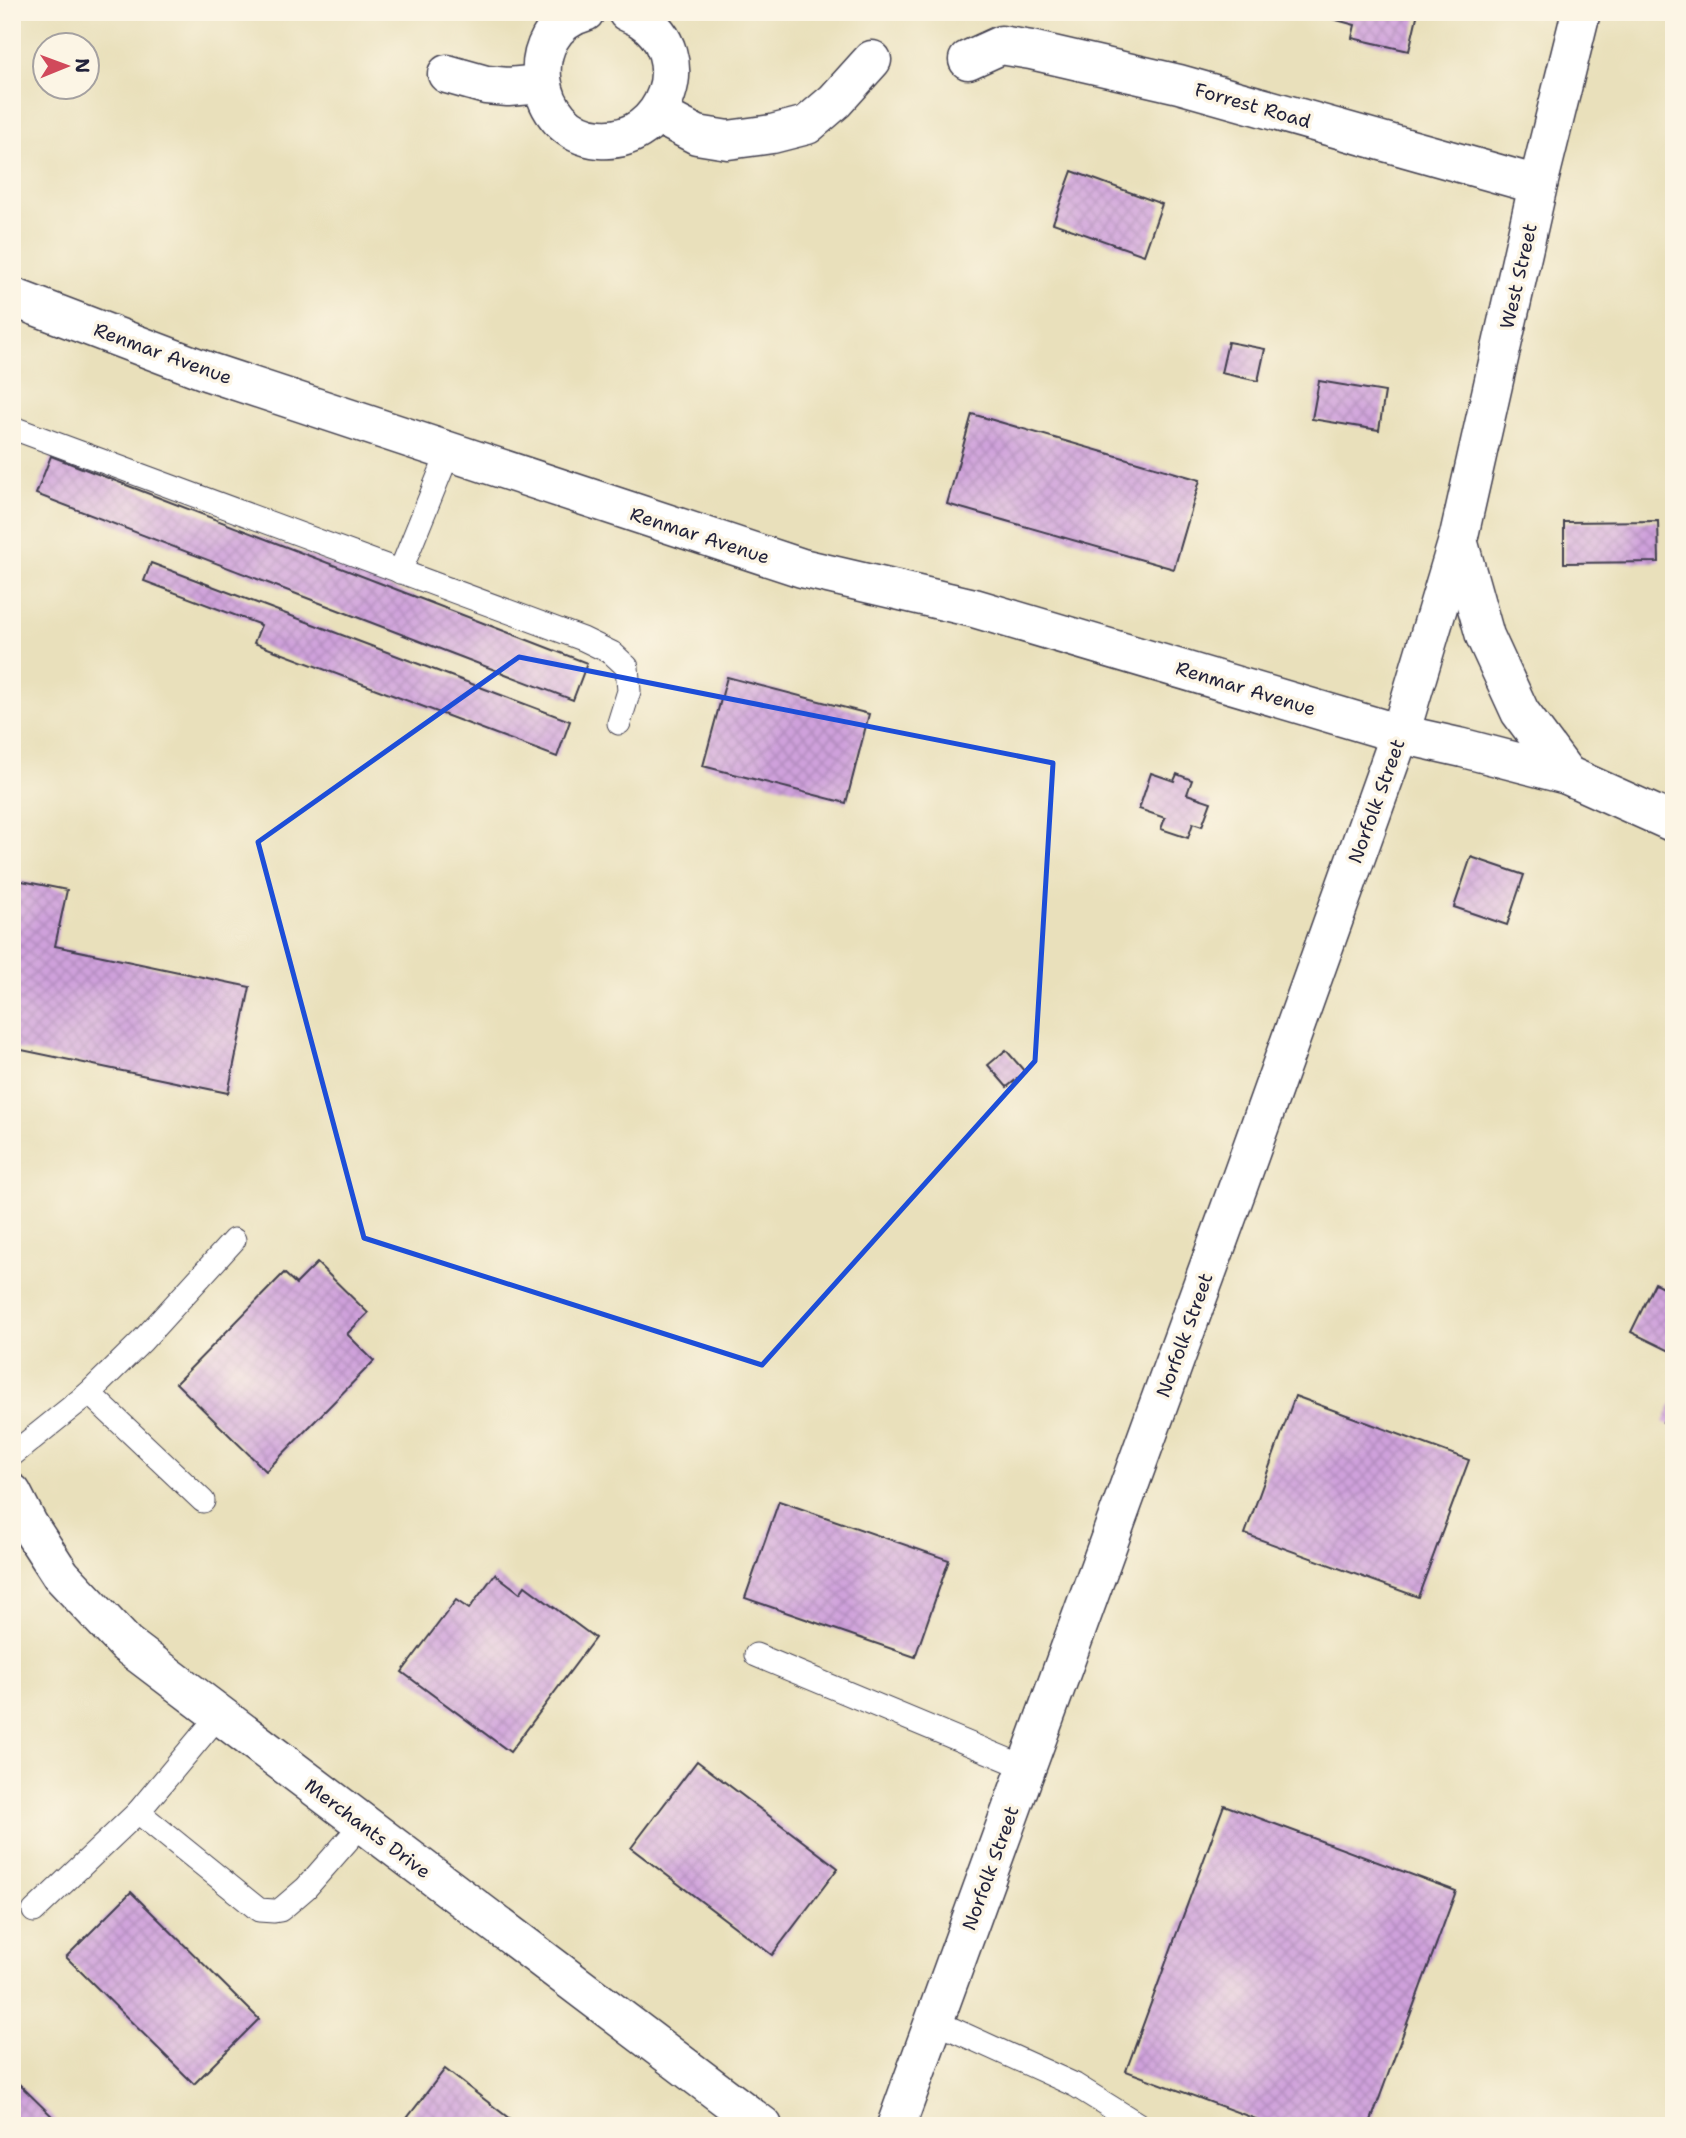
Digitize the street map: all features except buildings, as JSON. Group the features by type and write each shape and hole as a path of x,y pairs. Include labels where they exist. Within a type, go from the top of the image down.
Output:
{"street":[{"path":"585,12 561,25 549,42 542,63 542,84 548,104 561,121 580,133 600,139 621,137 641,128 657,114 667,95 670,74 667,52 657,33 642,19 626,12"},
{"name":"West Street","path":"1458,540 1538,186 1581,12"},
{"name":"Forrest Road","path":"968,60 1001,45 1031,50 1178,85 1538,186"},
{"path":"657,114 697,135 728,140 772,134 807,125 835,101 872,60"},
{"path":"447,74 485,85 508,87 542,84"},
{"name":"Renmar Avenue","path":"12,297 209,372 802,568 974,608 1400,734"},
{"path":"1458,540 1485,636 1520,712 1567,775"},
{"name":"Norfolk Street","path":"896,2126 1400,734 1458,540"},
{"path":"1400,734 1567,775 1674,822"},
{"name":"Merchants Drive","path":"12,1493 28,1524 61,1575 126,1644 763,2126"}],"lane":[{"path":"13,428 583,639 612,653 627,667 629,675 629,691 619,723"},
{"path":"400,572 449,452"},
{"path":"12,1455 89,1393 142,1341 234,1240"},
{"path":"89,1393 203,1501"},
{"path":"756,1655 1027,1768"},
{"path":"34,1911 138,1812 219,1715"},
{"path":"138,1812 258,1910 280,1910 285,1906 306,1888 363,1823"},
{"path":"934,2021 1075,2085 1141,2126"}],"highlighted area":[{"path":"519,657 1053,763 1035,1061 762,1365 364,1238 258,842"}]}
